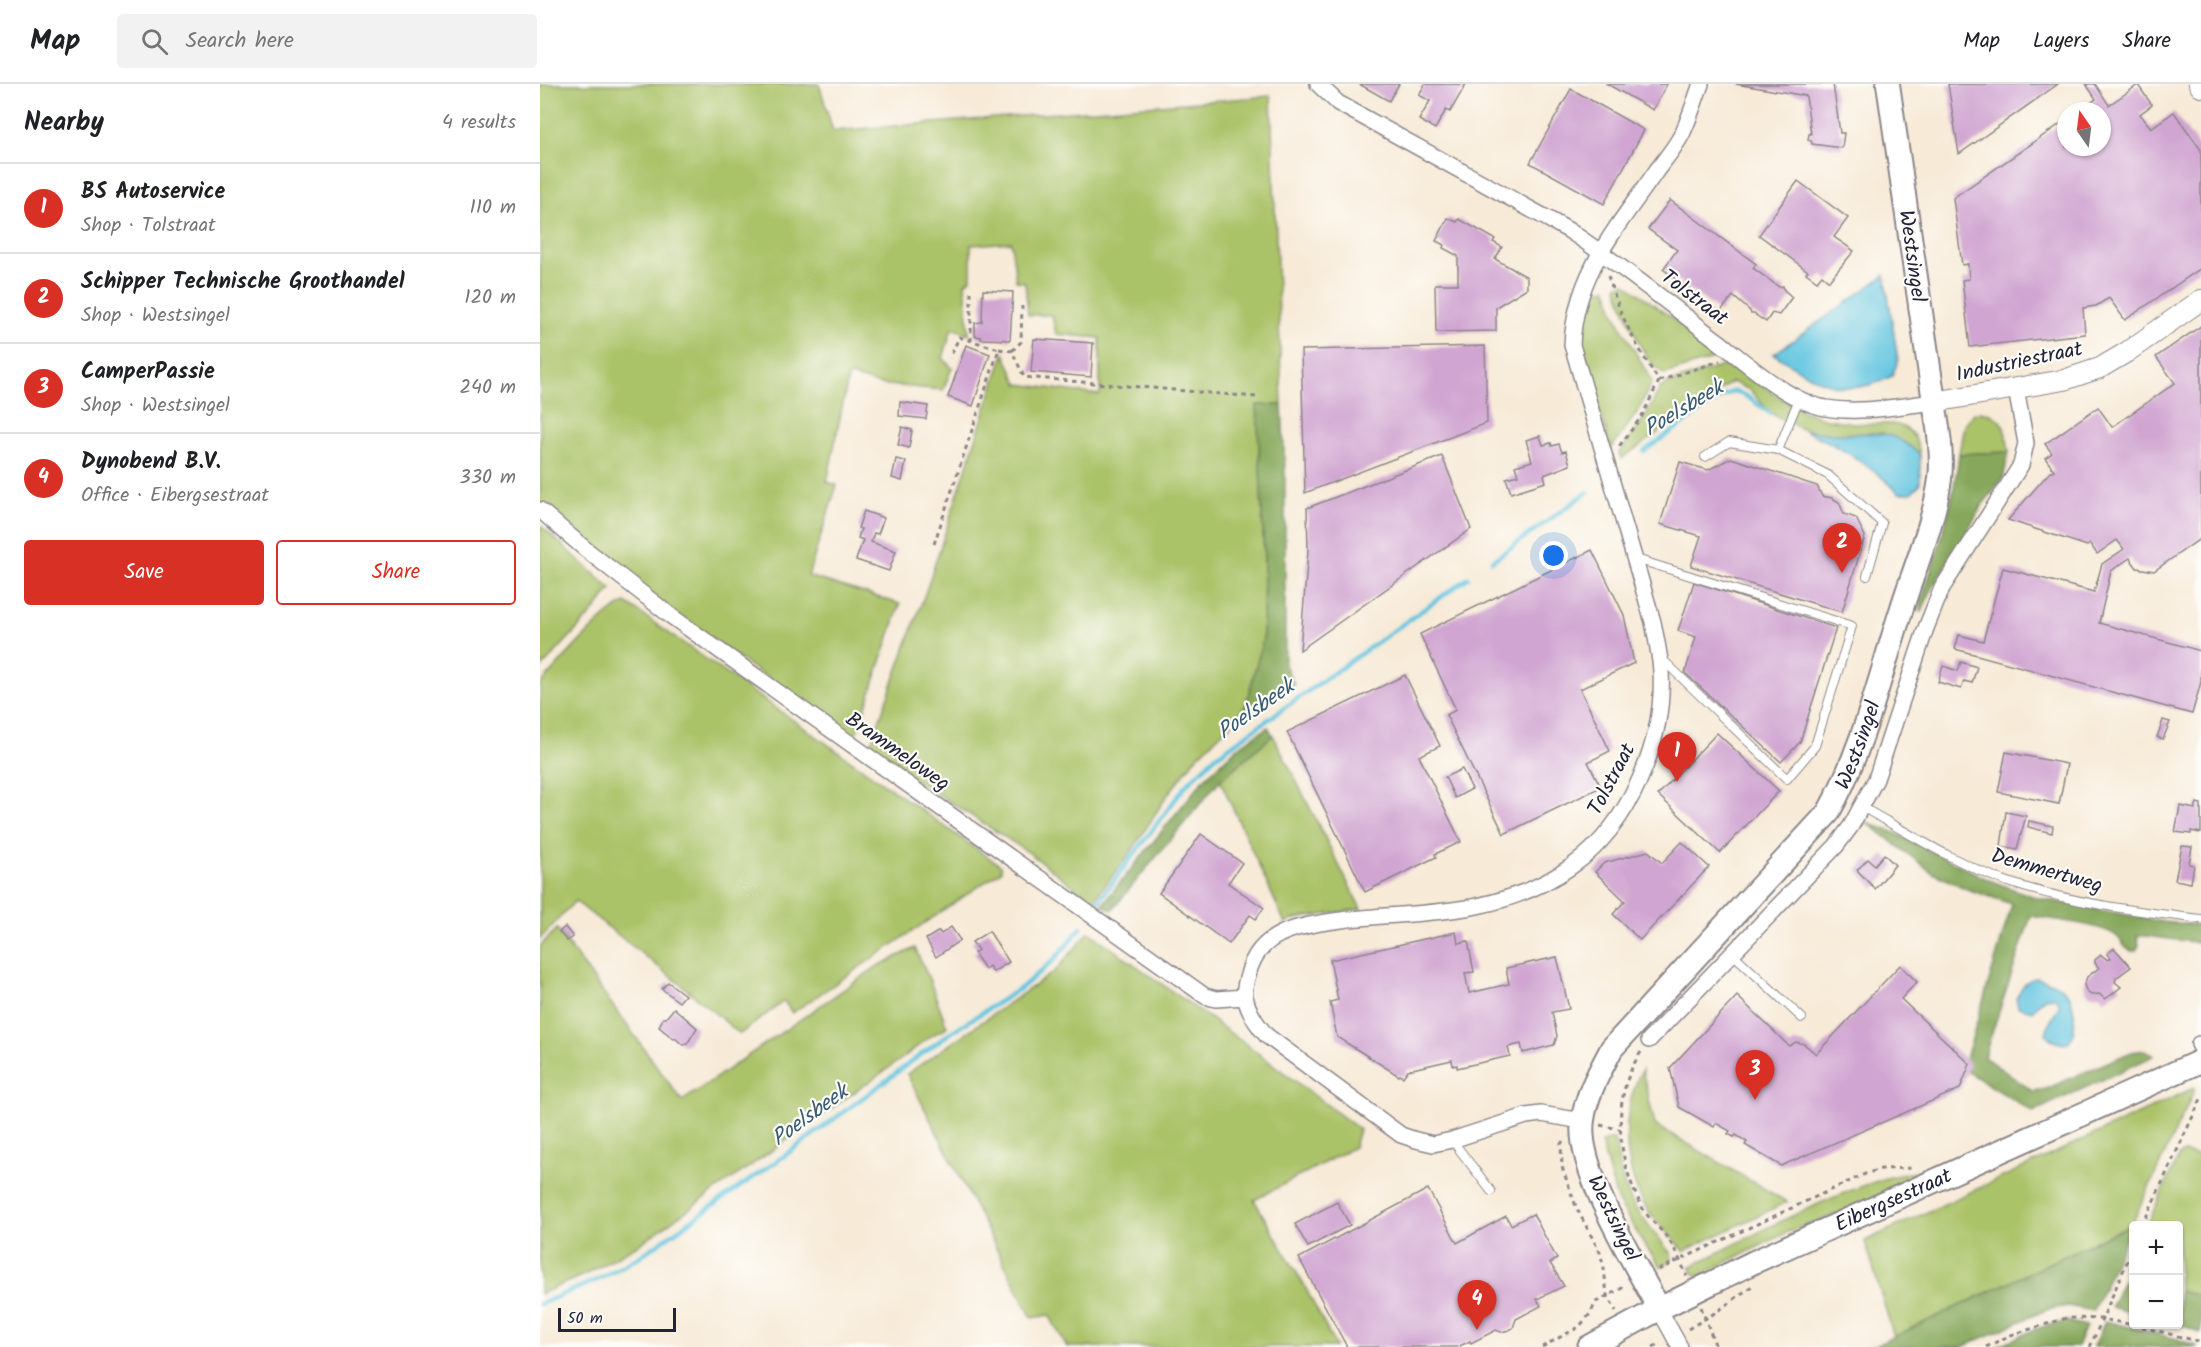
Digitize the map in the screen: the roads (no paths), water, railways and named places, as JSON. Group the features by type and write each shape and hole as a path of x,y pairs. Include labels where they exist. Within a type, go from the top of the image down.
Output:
{"main road":[{"name":"Westsingel","path":"1659,1309 1597,1190 1587,1161 1582,1121 1598,1075 1612,1048 1828,813 1841,789 1861,739 1927,532 1940,479 1940,443 1888,84"},
{"name":"Eibergsestraat","path":"1589,1347 1754,1262 2200,1051"}],"street":[{"name":"Tolstraat","path":"1318,84 1338,103 1568,230 1601,251 1737,356 1799,399 1825,408 1871,410 1934,402"},
{"name":"Tolstraat","path":"1245,996 1246,980 1253,957 1265,943 1282,933 1330,922 1478,906 1522,893 1574,865 1604,837 1630,798 1655,741 1661,672 1653,622 1572,345 1573,327 1577,303 1586,277 1601,251 1683,133 1701,84"},
{"name":"Industriestraat","path":"1934,402 2064,380 2100,368 2127,352 2201,300"},
{"name":"Westsingel","path":"1649,1040 1836,846 1862,807 1876,779 1926,628 1942,588 2021,465 2026,444 2016,389"},
{"name":"Brammeloweg","path":"540,510 584,548 671,616 1205,996 1216,999 1245,996"},
{"path":"1245,996 1259,1027 1267,1036 1401,1135 1433,1144 1526,1116 1542,1114 1582,1121"},
{"path":"1659,1309 1680,1347"}],"lane":[{"path":"1778,450 1799,399"},
{"path":"1705,457 1729,442 1778,450 1828,475 1882,523 1867,576"},
{"path":"1634,559 1852,626 1815,746 1787,779 1659,656"},
{"name":"Demmertweg","path":"1862,807 1948,856 2008,882 2080,902 2201,919"},
{"path":"1733,954 1802,1018"},
{"path":"1452,1140 1491,1191"}],"water":[{"path":"1885,275 1898,361 1892,376 1875,384 1844,387 1816,379 1774,354"},
{"path":"1804,430 1832,434 1879,434 1898,439 1920,455 1920,484 1911,493 1899,493 1854,457"},
{"path":"2036,978 2059,986 2069,995 2074,1027 2070,1041 2064,1044 2049,1038 2046,1034 2060,1004 2055,997 2044,998 2032,1011 2018,1007 2016,999 2021,988"}],"waterway":[{"name":"Poelsbeek","path":"1644,451 1721,397 1734,391 1746,396 1770,413"},
{"name":"Poelsbeek","path":"1492,561 1588,492"},
{"name":"Poelsbeek","path":"1098,902 1187,784 1215,757 1468,578"},
{"name":"Poelsbeek","path":"540,1304 599,1279 639,1257 787,1154 950,1033 1021,988 1054,960 1081,928"}],"place":[{"name":"Schipper Technische Groothandel","path":"1842,573"},
{"name":"BS Autoservice","path":"1677,782"},
{"name":"CamperPassie","path":"1755,1100"},
{"name":"Dynobend B.V.","path":"1477,1330"}]}
